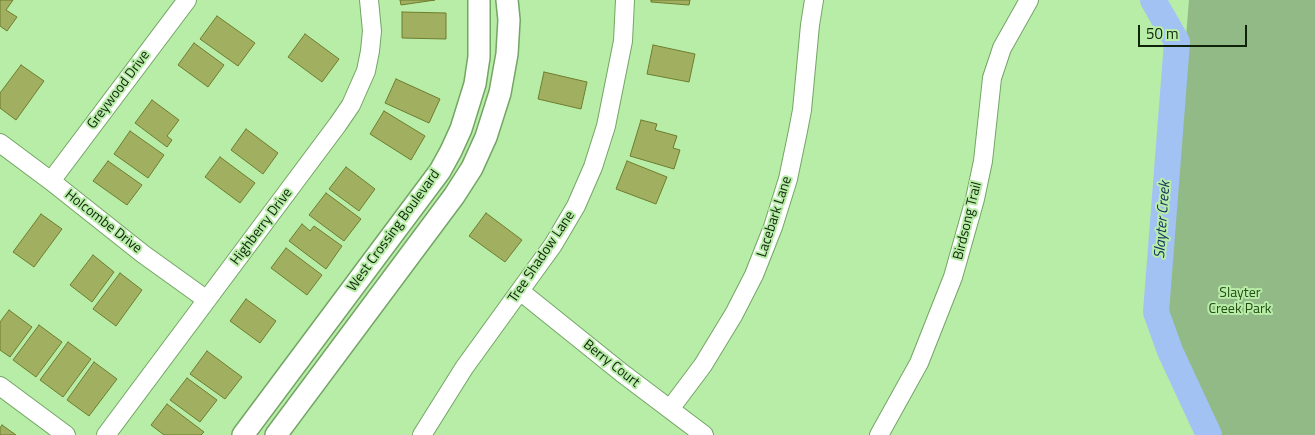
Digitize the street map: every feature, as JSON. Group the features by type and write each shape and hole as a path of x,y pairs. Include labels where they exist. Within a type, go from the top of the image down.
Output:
{"street":[{"name":"Greywood Drive","path":"51,181 187,0"},
{"name":"Highberry Drive","path":"106,435 351,104 366,71 370,50 372,31 369,0"},
{"name":"West Crossing Boulevard","path":"243,435 440,171 451,151 461,129 475,84 478,57 479,0"},
{"name":"West Crossing Boulevard","path":"276,435 454,196 472,168 486,137 500,93 507,54 509,20 507,0"},
{"name":"Tree Shadow Lane","path":"422,435 464,368 564,228 576,206 593,167 606,126 620,60 625,24 625,0"},
{"name":"Lacebark Lane","path":"670,409 703,365 734,314 754,275 773,227 788,179 802,110 814,0"},
{"name":"Birdsong Trail","path":"879,435 918,363 950,285 960,255 979,179 984,153 992,78 1006,41 1030,0"},
{"name":"Holcombe Drive","path":"0,143 119,236 207,300"},
{"name":"Berry Court","path":"520,291 596,353 704,435"},
{"path":"0,386 66,435"}],"green space":[{"name":"Slayter Creek Park","path":"1189,0 1315,0 1315,435 1215,435 1163,320"}],"building":[{"path":"0,0 13,0 6,10 17,17 7,31 0,26"},
{"path":"400,0 435,0 401,5"},
{"path":"651,0 690,0 689,5 651,2"},
{"path":"402,12 446,13 446,39 402,38"},
{"path":"217,16 255,43 238,66 200,39"},
{"path":"305,34 339,59 322,82 288,57"},
{"path":"194,43 224,65 208,87 178,65"},
{"path":"653,45 695,54 689,82 647,74"},
{"path":"21,65 44,81 16,120 0,108 0,93"},
{"path":"544,72 587,82 581,109 538,99"},
{"path":"396,79 440,99 429,123 385,103"},
{"path":"152,100 179,120 167,136 172,140 167,147 135,123"},
{"path":"384,111 425,136 411,160 370,134"},
{"path":"641,120 657,124 655,130 677,136 673,148 680,150 674,169 630,156"},
{"path":"246,129 278,153 263,174 231,150"},
{"path":"130,131 164,155 148,178 114,154"},
{"path":"220,157 255,183 240,203 205,177"},
{"path":"108,161 142,185 127,205 93,181"},
{"path":"627,161 667,177 656,204 616,189"},
{"path":"346,167 375,189 359,211 329,189"},
{"path":"326,193 361,219 344,241 309,215"},
{"path":"486,213 522,240 505,262 469,236"},
{"path":"41,214 62,229 34,267 13,252"},
{"path":"302,224 310,231 314,226 342,246 326,269 289,241"},
{"path":"286,248 322,275 307,295 271,268"},
{"path":"93,255 114,272 92,302 70,285"},
{"path":"120,273 142,290 116,326 93,309"},
{"path":"246,299 276,321 260,343 230,321"},
{"path":"9,310 32,327 10,357 0,350 0,322"},
{"path":"39,325 62,342 36,377 13,360"},
{"path":"68,342 91,359 63,397 40,380"},
{"path":"207,351 242,377 225,399 190,374"},
{"path":"94,362 117,379 89,416 67,400"},
{"path":"187,378 217,400 200,422 170,400"},
{"path":"167,404 204,432 201,435 164,435 151,425"},
{"path":"2,425 16,435 0,435"}],"waterway":[{"name":"Slayter Creek","path":"1153,0 1177,42 1156,312 1170,351 1209,435"}]}
